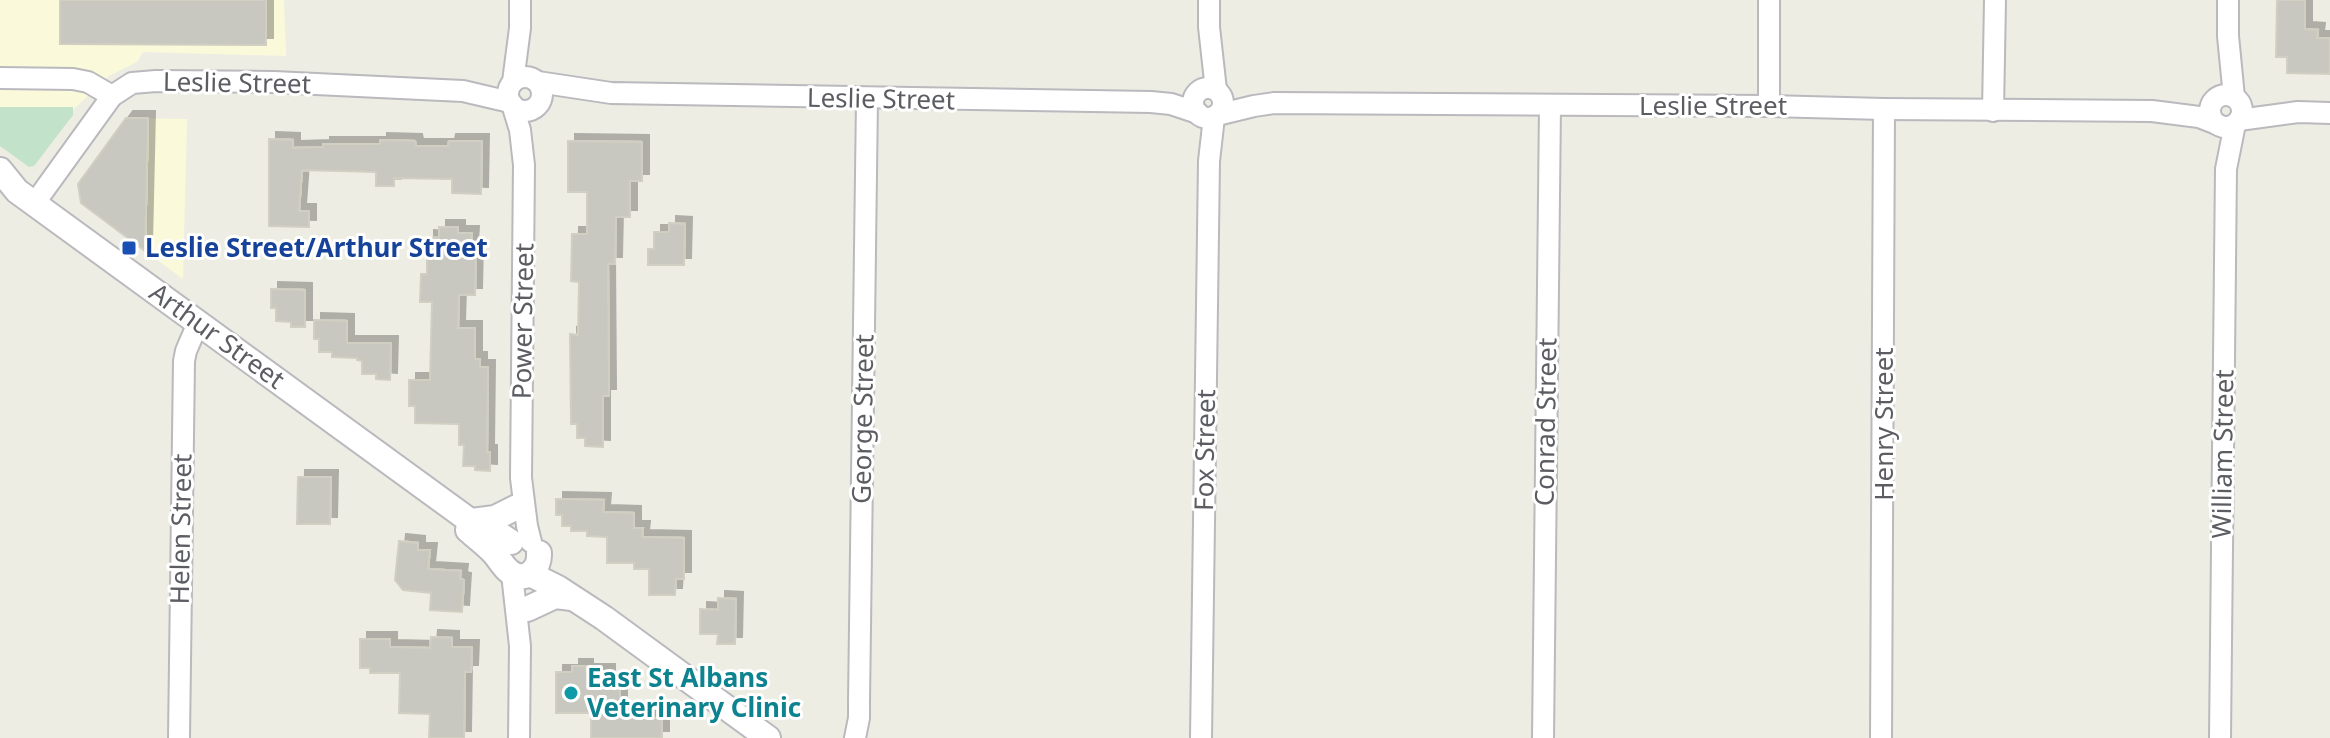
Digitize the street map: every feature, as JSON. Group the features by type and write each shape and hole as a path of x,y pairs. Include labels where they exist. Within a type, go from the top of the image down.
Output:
{"street":[{"name":"Power Street","path":"519,738 521,558 517,507 521,478 524,165 512,93 520,0"},
{"path":"1209,0 1209,91"},
{"path":"1769,0 1769,106"},
{"path":"1993,111 1995,0"},
{"name":"William Street","path":"2220,738 2228,0"},
{"name":"Power Street","path":"520,28 530,70 537,81"},
{"path":"522,77 537,81 542,91 541,101 526,111 521,110 512,93 522,77"},
{"path":"0,78 73,79 88,82 112,96 17,193"},
{"name":"Leslie Street","path":"112,96 132,83 156,81 274,82 512,93"},
{"name":"Leslie Street","path":"537,81 611,93 1151,102 1171,104 1207,115 1274,103 2152,111 2199,117 2227,111 2330,113"},
{"name":"Leslie Street","path":"1151,102 1209,91 1274,103"},
{"name":"Fox Street","path":"1201,738 1209,161 1207,115 1194,100 1209,91"},
{"name":"Leslie Street","path":"537,106 611,93"},
{"name":"George Street","path":"855,738 859,718 867,99"},
{"name":"Power Street","path":"524,165 537,106"},
{"name":"Conrad Street","path":"1543,738 1550,106"},
{"name":"Henry Street","path":"1881,738 1884,109"},
{"name":"Arthur Street","path":"0,170 17,193 521,558 584,592 604,618"},
{"name":"Helen Street","path":"179,738 184,361 198,323"},
{"name":"Power Street","path":"520,646 529,589 521,558 527,526 521,478"},
{"name":"Arthur Street","path":"416,482 768,738"},
{"path":"472,521 495,518 517,507"},
{"path":"527,609 555,596 572,598"}],"shaded area":[{"path":"0,0 284,0 286,56 143,52 137,62 109,76 75,108 34,166 29,167 0,145"},
{"path":"0,107 73,107 73,115 34,166 29,167 0,146"},
{"path":"126,118 187,119 183,279 81,203 78,184"}],"building":[{"path":"60,0 266,0 266,45 60,44"},
{"path":"2277,0 2305,0 2305,29 2318,30 2317,38 2330,38 2330,74 2287,73 2287,57 2276,57"},
{"path":"126,118 148,118 145,251 81,203 78,184"},
{"path":"269,139 293,140 293,148 323,147 323,144 380,144 380,140 415,141 416,146 448,146 449,141 482,141 481,194 452,193 452,179 394,178 394,186 376,186 376,172 302,170 299,211 309,211 309,227 269,226"},
{"path":"568,141 642,142 642,181 630,181 630,217 616,217 615,264 608,264 609,396 603,396 603,447 585,446 585,438 577,438 577,424 571,424 570,334 578,335 579,282 571,281 572,234 587,234 587,192 568,192"},
{"path":"669,223 685,224 684,265 648,265 648,249 654,249 654,232 669,232"},
{"path":"439,227 458,227 458,233 472,233 471,247 476,247 475,295 459,295 458,328 475,328 475,359 480,359 480,367 488,367 487,452 490,452 490,471 463,466 464,445 459,445 459,424 415,423 415,406 409,406 409,380 430,380 432,302 420,302 421,274 427,274 427,237 439,238"},
{"path":"271,289 305,290 305,327 291,327 291,322 276,321 276,308 271,308"},
{"path":"314,320 347,321 347,343 391,343 390,380 376,379 376,374 362,374 362,361 357,358 332,357 332,352 319,352 319,339 314,339"},
{"path":"298,477 331,477 330,524 297,524"},
{"path":"556,499 604,500 603,512 634,513 634,528 643,528 642,537 684,538 684,579 676,579 675,595 649,595 649,569 634,569 634,563 607,563 607,537 587,536 587,531 571,531 571,526 562,526 562,515 556,515"},
{"path":"399,541 418,543 418,550 430,550 428,569 461,571 460,579 464,580 462,612 430,610 431,593 403,590 395,580"},
{"path":"718,598 736,599 735,644 717,644 718,634 700,634 700,609 718,610"},
{"path":"431,637 452,638 452,647 472,647 471,672 465,672 464,738 429,738 430,714 399,713 400,673 370,673 370,668 360,668 360,639 390,639 390,647 430,648"},
{"path":"572,666 586,666 586,671 608,671 608,687 620,687 620,711 643,711 643,718 662,718 662,738 591,738 591,713 556,713 556,672 572,672"}],"place":[{"name":"Leslie Street/Arthur Street","path":"129,248"},
{"name":"East St Albans Veterinary Clinic","path":"571,693"}]}
